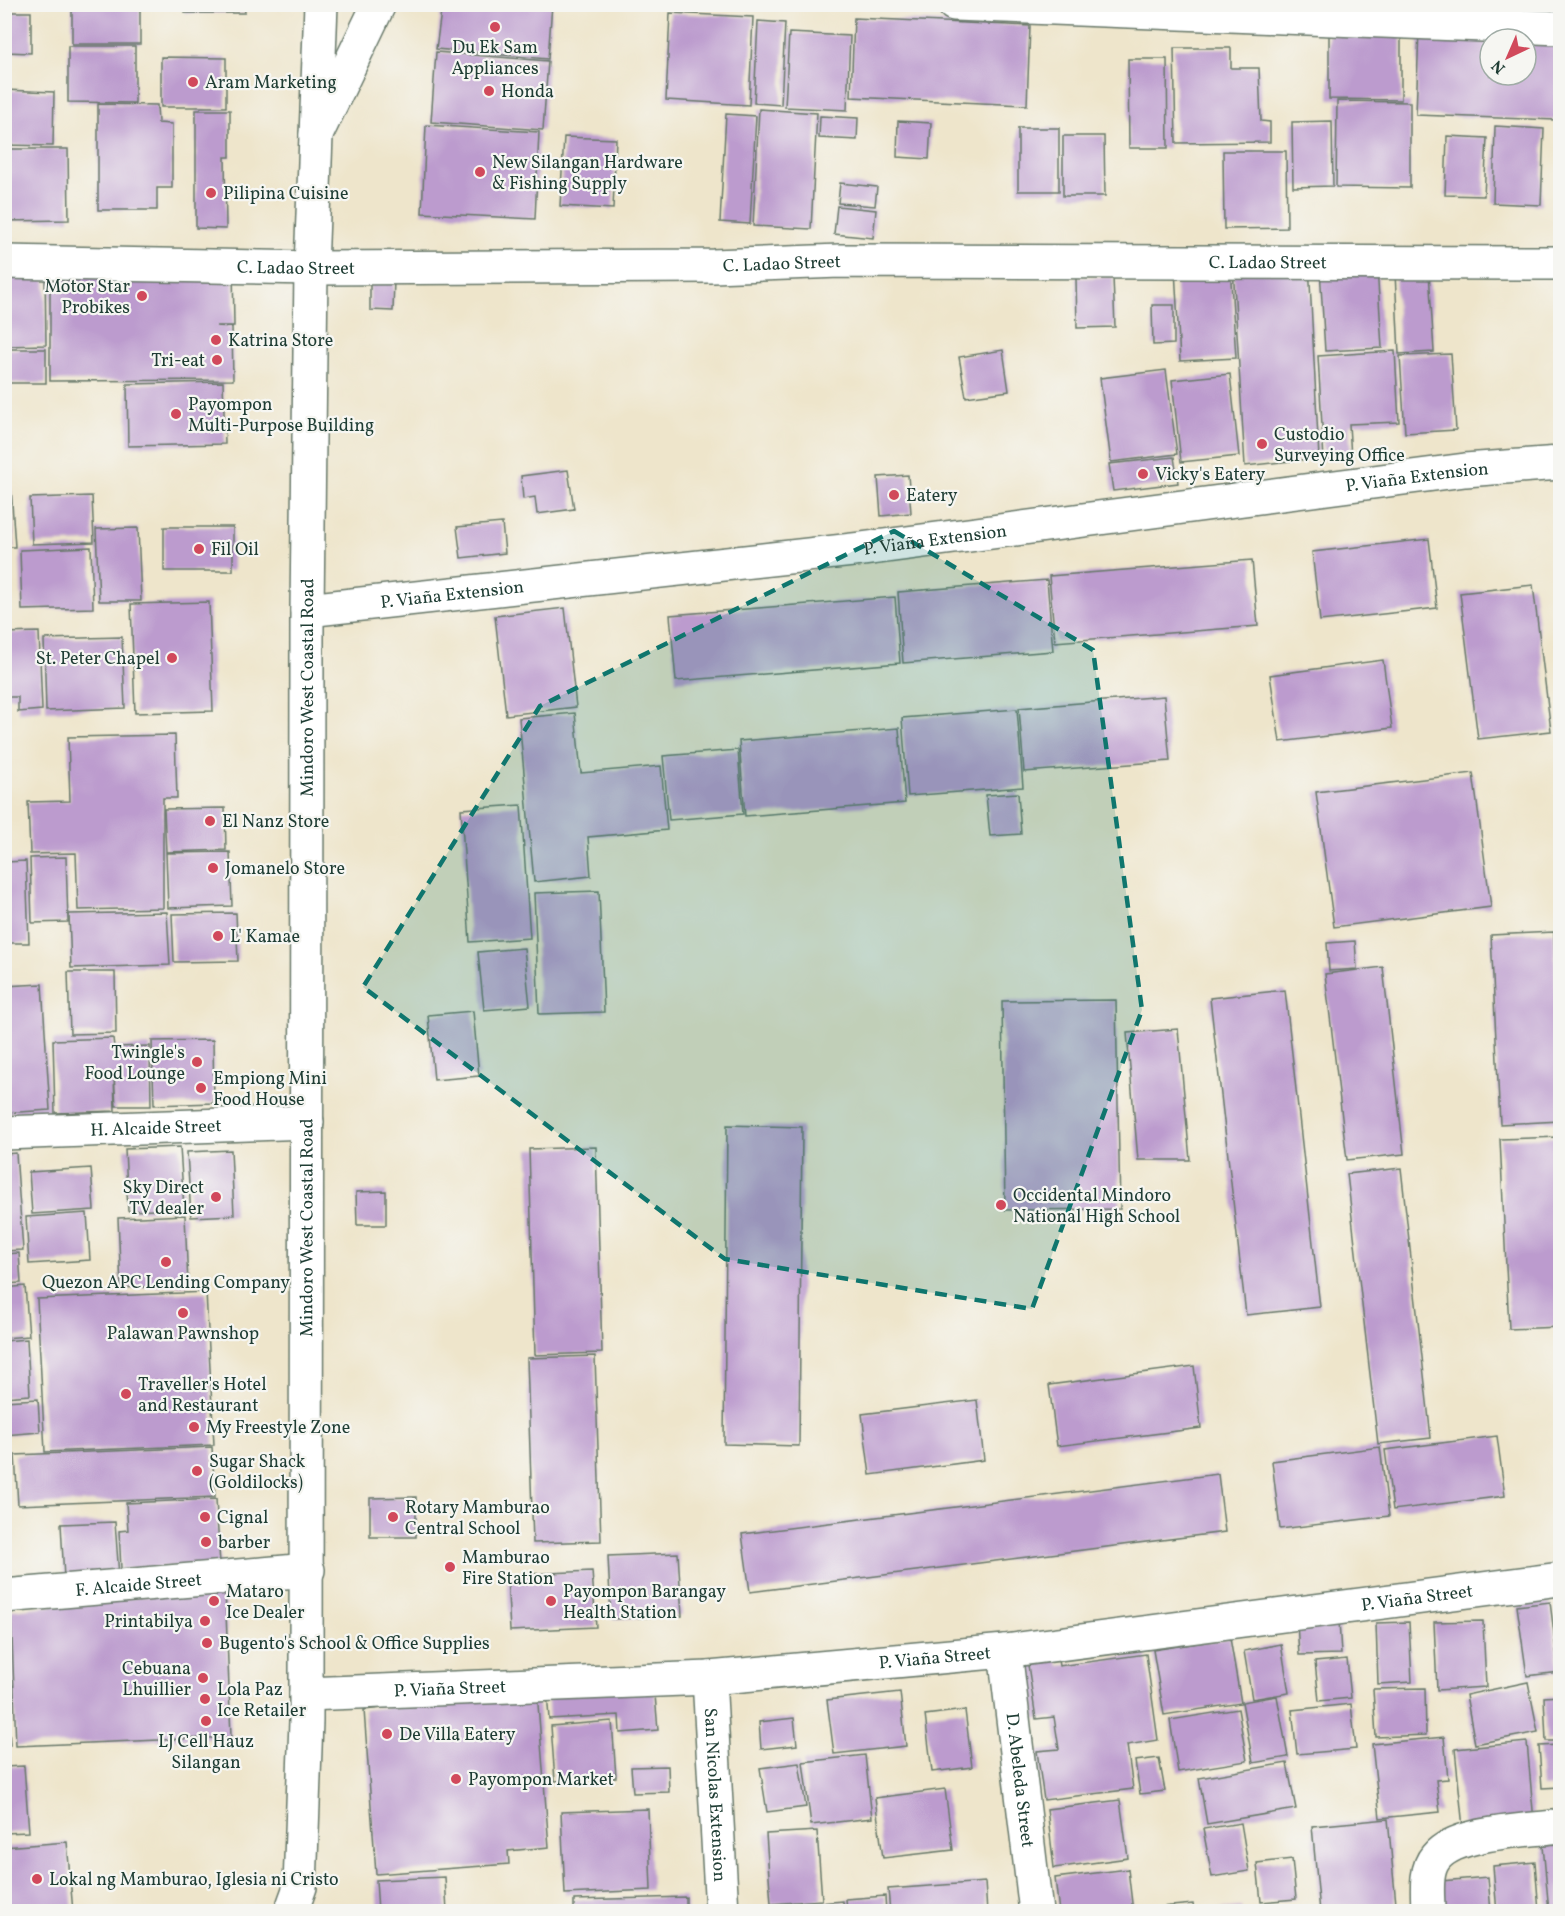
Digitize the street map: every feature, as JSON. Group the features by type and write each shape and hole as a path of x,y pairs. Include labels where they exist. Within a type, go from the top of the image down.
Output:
{"street":[{"name":"Mindoro West Coastal Road","path":"298,1903 308,1570 307,610 311,268 321,4"},
{"path":"316,135 379,4"},
{"path":"954,4 1560,28"},
{"name":"C. Ladao Street","path":"4,262 311,268 713,266 840,261 1560,263"},
{"name":"P. Viaña Extension","path":"307,610 862,549 1465,470 1560,463"},
{"name":"H. Alcaide Street","path":"4,1133 308,1122"},
{"name":"F. Alcaide Street","path":"4,1596 308,1570"},
{"name":"P. Viaña Street","path":"306,1694 709,1678 1005,1651 1560,1579"},
{"name":"D. Abeleda Street","path":"1005,1651 1036,1911"},
{"name":"San Nicolas Extension","path":"709,1678 722,1911"},
{"path":"1428,1911 1428,1874 1436,1857 1460,1840 1560,1826"}],"highlighted area":[{"path":"894,531 1093,650 1142,1010 1032,1309 725,1259 363,987 540,706"}],"building":[{"path":"72,4 140,4 140,44 72,44"},
{"path":"185,4 244,4 245,13 185,13"},
{"name":"Du Ek Sam Appliances","path":"442,4 552,4 548,59 436,49"},
{"path":"5,12 31,12 31,53 5,52"},
{"path":"670,13 753,17 749,105 666,100"},
{"path":"854,18 1030,26 1027,105 851,97"},
{"path":"758,21 785,23 781,105 754,103"},
{"path":"1419,29 1478,31 1478,87 1538,87 1538,33 1559,34 1556,120 1416,115"},
{"path":"789,33 850,36 847,110 785,107"},
{"path":"1329,34 1401,35 1401,100 1329,99"},
{"path":"68,46 135,46 135,103 68,102"},
{"path":"1174,48 1231,48 1231,68 1259,68 1261,121 1270,122 1270,142 1176,143"},
{"name":"Honda","path":"436,52 548,61 543,130 431,122"},
{"name":"Aram Marketing","path":"161,57 226,58 226,107 161,107"},
{"path":"1128,59 1167,59 1168,148 1129,148"},
{"path":"4,90 54,92 53,146 4,145"},
{"path":"1337,101 1410,102 1410,188 1336,187"},
{"path":"98,104 157,105 158,123 172,124 172,188 157,188 157,210 98,210"},
{"path":"759,109 817,113 811,229 753,226"},
{"path":"196,110 230,110 230,157 225,157 226,229 196,228"},
{"path":"726,114 756,116 750,224 720,222"},
{"path":"820,116 858,118 857,140 819,138"},
{"path":"898,121 931,123 929,159 897,157"},
{"path":"1332,121 1333,186 1293,187 1292,122"},
{"name":"New Silangan Hardware & Fishing Supply","path":"426,125 539,132 535,219 422,213"},
{"path":"1495,126 1544,129 1541,205 1493,203"},
{"path":"1018,128 1059,128 1059,191 1018,191"},
{"path":"1063,136 1104,136 1105,196 1063,196"},
{"path":"1447,136 1487,138 1484,196 1445,195"},
{"path":"564,137 616,139 613,209 560,206"},
{"path":"4,149 68,149 69,220 4,221"},
{"path":"1223,151 1286,151 1287,228 1224,229"},
{"path":"840,183 877,187 875,206 838,203"},
{"path":"837,206 876,210 873,238 834,234"},
{"path":"1309,263 1319,458 1245,466 1233,267"},
{"path":"233,266 234,326 216,326 232,327 233,380 50,381 50,267"},
{"path":"1230,266 1236,358 1180,361 1175,269"},
{"path":"1377,266 1382,348 1325,351 1320,269"},
{"path":"4,267 45,267 46,345 4,346"},
{"path":"1429,271 1434,352 1399,354 1395,273"},
{"path":"1113,277 1115,327 1077,328 1076,278"},
{"path":"370,278 394,279 393,311 370,310"},
{"path":"1152,305 1174,305 1174,344 1153,345"},
{"path":"4,349 46,349 46,383 5,383"},
{"path":"1003,350 1009,391 966,397 959,357"},
{"path":"1395,351 1399,422 1349,424 1351,458 1324,460 1318,356"},
{"path":"1451,354 1456,430 1405,433 1400,356"},
{"path":"1166,370 1177,454 1111,462 1100,378"},
{"path":"1230,374 1239,456 1181,462 1172,380"},
{"name":"Payompon Multi-Purpose Building","path":"223,382 225,444 128,446 127,384"},
{"name":"Vicky's Eatery","path":"1174,457 1178,483 1113,491 1109,464"},
{"path":"568,470 574,509 537,514 535,497 523,499 521,476"},
{"name":"Eatery","path":"908,475 911,513 881,516 878,477"},
{"path":"11,488 15,547 4,547 4,489"},
{"path":"92,496 94,542 32,544 30,498"},
{"path":"502,523 505,553 461,558 457,527"},
{"name":"Fil Oil","path":"164,527 233,527 233,571 164,571"},
{"path":"138,528 141,601 99,601 96,529"},
{"path":"1429,539 1437,608 1320,621 1312,552"},
{"path":"91,547 93,608 22,610 20,550"},
{"path":"1252,560 1258,626 1055,642 1049,576"},
{"path":"1047,580 1053,651 903,663 898,592"},
{"path":"1533,585 1551,731 1478,739 1460,593"},
{"path":"895,597 900,663 676,681 670,615"},
{"name":"St. Peter Chapel","path":"209,602 213,711 135,713 131,604"},
{"path":"565,608 576,707 506,715 495,616"},
{"path":"39,632 42,710 18,712 18,697 4,697 4,633"},
{"path":"122,637 125,708 46,711 44,639"},
{"path":"1383,660 1392,728 1280,742 1270,675"},
{"path":"1164,696 1170,761 1024,772 1019,708"},
{"path":"1017,709 1023,787 908,796 902,718"},
{"path":"575,713 581,773 661,766 667,830 588,837 591,876 534,882 519,718"},
{"path":"899,728 905,803 745,816 739,741"},
{"path":"175,735 177,798 163,798 163,908 78,910 76,853 30,854 28,802 70,801 68,737"},
{"path":"738,750 743,814 669,820 663,756"},
{"path":"1473,773 1491,907 1334,927 1316,792"},
{"path":"4,784 6,784 7,822 4,822"},
{"path":"1018,793 1021,834 990,836 986,795"},
{"path":"521,805 530,938 470,942 461,809"},
{"path":"225,808 226,850 166,852 164,809"},
{"path":"230,852 232,906 168,908 166,853"},
{"path":"66,857 68,922 32,923 30,858"},
{"path":"26,861 29,943 5,943 5,862"},
{"path":"599,891 604,1012 539,1014 534,893"},
{"path":"167,912 170,965 71,968 69,914"},
{"path":"236,913 238,961 174,962 172,914"},
{"path":"1554,932 1560,1121 1500,1124 1491,935"},
{"path":"1355,941 1357,969 1329,971 1327,943"},
{"path":"524,948 530,1006 484,1010 478,952"},
{"path":"1383,967 1404,1154 1347,1160 1325,974"},
{"path":"68,972 115,972 116,1033 70,1034"},
{"path":"42,984 50,1110 5,1113 4,986"},
{"path":"1285,990 1320,1307 1246,1315 1210,998"},
{"path":"1116,1000 1120,1209 1005,1210 1002,1001"},
{"path":"473,1011 479,1076 434,1080 428,1015"},
{"path":"1178,1029 1190,1160 1138,1160 1127,1033"},
{"path":"113,1038 114,1047 150,1046 151,1106 116,1106 114,1075 115,1111 55,1113 53,1040"},
{"path":"213,1040 214,1103 154,1105 152,1041"},
{"path":"727,1125 802,1127 799,1446 724,1444"},
{"path":"1560,1137 1560,1327 1509,1329 1500,1139"},
{"path":"180,1147 184,1209 128,1211 125,1149"},
{"path":"596,1147 602,1353 535,1355 529,1149"},
{"path":"231,1150 234,1215 191,1217 187,1152"},
{"path":"16,1153 23,1250 4,1251 4,1154"},
{"path":"91,1168 94,1210 32,1214 29,1172"},
{"path":"1401,1168 1431,1438 1378,1444 1347,1174"},
{"path":"386,1191 386,1225 357,1225 356,1192"},
{"path":"87,1213 90,1260 29,1264 26,1217"},
{"path":"185,1215 188,1285 121,1288 118,1218"},
{"path":"19,1253 21,1283 4,1284 4,1254"},
{"path":"25,1286 29,1336 4,1338 4,1288"},
{"name":"Traveller's Hotel and Restaurant","path":"206,1292 214,1445 45,1452 37,1299"},
{"path":"27,1339 30,1395 4,1397 4,1341"},
{"path":"595,1356 601,1541 533,1543 527,1358"},
{"path":"1194,1366 1201,1428 1057,1446 1049,1385"},
{"path":"38,1399 40,1432 4,1435 4,1401"},
{"path":"977,1400 984,1460 870,1475 862,1414"},
{"path":"1497,1436 1505,1496 1393,1510 1385,1450"},
{"path":"212,1447 215,1497 18,1505 15,1455"},
{"path":"1380,1447 1389,1516 1280,1529 1272,1461"},
{"path":"1218,1474 1225,1532 750,1592 742,1534"},
{"name":"Rotary Mamburao Central School","path":"416,1497 416,1537 370,1537 370,1498"},
{"path":"216,1499 220,1565 121,1569 119,1531 128,1530 126,1503"},
{"path":"115,1522 119,1576 64,1578 61,1524"},
{"path":"678,1553 682,1616 611,1619 608,1556"},
{"name":"Payompon Barangay Health Station","path":"592,1571 596,1627 510,1631 507,1575"},
{"path":"225,1588 231,1737 16,1746 11,1610"},
{"path":"1550,1602 1559,1672 1527,1676 1517,1606"},
{"path":"1339,1620 1341,1654 1299,1655 1297,1622"},
{"path":"1483,1621 1486,1687 1437,1690 1434,1622"},
{"path":"1409,1622 1412,1682 1378,1684 1376,1623"},
{"path":"1230,1638 1241,1703 1164,1715 1153,1650"},
{"path":"1281,1644 1289,1693 1252,1699 1244,1651"},
{"path":"1057,1654 1059,1666 1146,1654 1158,1740 1127,1745 1133,1789 1044,1800 1037,1751 1059,1749 1054,1717 1036,1719 1027,1658"},
{"path":"1347,1659 1351,1698 1319,1701 1315,1662"},
{"path":"1528,1682 1538,1732 1475,1744 1466,1695"},
{"path":"654,1683 658,1730 620,1733 619,1715 549,1719 547,1692"},
{"path":"4,1685 6,1685 10,1745 4,1745"},
{"path":"1425,1688 1426,1735 1376,1737 1373,1689"},
{"name":"Payompon Market","path":"537,1691 549,1847 508,1851 509,1864 376,1874 364,1710"},
{"path":"900,1692 906,1746 834,1754 827,1700"},
{"path":"1277,1696 1288,1757 1253,1763 1242,1702"},
{"path":"1560,1696 1560,1741 1546,1741 1544,1697"},
{"path":"1351,1704 1356,1749 1297,1754 1292,1710"},
{"path":"1238,1709 1247,1761 1178,1772 1170,1720"},
{"path":"965,1710 972,1767 932,1772 925,1715"},
{"path":"794,1718 797,1745 761,1749 759,1722"},
{"path":"612,1721 616,1777 555,1781 551,1726"},
{"path":"1444,1737 1448,1779 1436,1780 1440,1812 1380,1818 1372,1744"},
{"path":"1527,1742 1534,1822 1463,1828 1455,1749"},
{"path":"1560,1745 1560,1787 1542,1788 1539,1746"},
{"path":"865,1755 872,1818 811,1825 803,1762"},
{"path":"1159,1758 1165,1791 1140,1794 1135,1761"},
{"path":"799,1763 806,1807 767,1812 760,1768"},
{"path":"1287,1763 1296,1809 1207,1824 1199,1778"},
{"path":"24,1766 29,1832 4,1833 4,1767"},
{"path":"668,1766 669,1792 633,1793 631,1767"},
{"path":"945,1789 953,1850 883,1858 875,1798"},
{"path":"1120,1800 1128,1858 1054,1868 1047,1809"},
{"path":"648,1809 651,1890 565,1894 561,1812"},
{"path":"1388,1819 1396,1904 1320,1912 1312,1826"},
{"path":"1241,1823 1249,1871 1212,1877 1203,1829"},
{"path":"817,1831 822,1900 771,1904 766,1834"},
{"name":"Lokal ng Mamburao, Iglesia ni Cristo","path":"67,1842 73,1912 4,1912 4,1847"},
{"path":"1560,1844 1560,1912 1549,1912 1543,1845"},
{"path":"1292,1859 1296,1899 1261,1902 1257,1863"},
{"path":"1535,1862 1539,1912 1497,1912 1493,1866"},
{"path":"1128,1869 1133,1912 1059,1912 1055,1878"},
{"path":"445,1877 447,1912 378,1912 376,1880"},
{"path":"1488,1877 1491,1912 1444,1912 1441,1881"},
{"path":"985,1882 987,1912 890,1912 888,1889"},
{"path":"885,1896 886,1912 847,1912 846,1899"},
{"path":"686,1897 686,1912 574,1912 574,1900"},
{"path":"843,1901 844,1912 795,1912 795,1905"},
{"path":"1193,1904 1194,1912 1150,1912 1150,1908"},
{"path":"1242,1907 1243,1912 1210,1912 1210,1910"},
{"path":"792,1908 792,1912 766,1912 766,1910"}],"place":[{"name":"Du Ek Sam Appliances","path":"495,27"},
{"name":"Aram Marketing","path":"193,82"},
{"name":"Honda","path":"489,91"},
{"name":"New Silangan Hardware & Fishing Supply","path":"480,172"},
{"name":"Pilipina Cuisine","path":"211,193"},
{"name":"Motor Star Probikes","path":"142,296"},
{"name":"Katrina Store","path":"216,340"},
{"name":"Tri-eat","path":"217,360"},
{"name":"Payompon Multi-Purpose Building","path":"176,414"},
{"name":"Custodio Surveying Office","path":"1262,444"},
{"name":"Vicky's Eatery","path":"1143,474"},
{"name":"Eatery","path":"894,495"},
{"name":"Fil Oil","path":"199,549"},
{"name":"St. Peter Chapel","path":"172,658"},
{"name":"El Nanz Store","path":"210,821"},
{"name":"Jomanelo Store","path":"213,868"},
{"name":"L' Kamae","path":"218,936"},
{"name":"Twingle's Food Lounge","path":"197,1062"},
{"name":"Empiong Mini Food House","path":"201,1088"},
{"name":"Sky Direct TV dealer","path":"216,1197"},
{"name":"Occidental Mindoro National High School","path":"1001,1205"},
{"name":"Quezon APC Lending Company","path":"166,1262"},
{"name":"Palawan Pawnshop","path":"183,1313"},
{"name":"Traveller's Hotel and Restaurant","path":"126,1394"},
{"name":"My Freestyle Zone","path":"194,1427"},
{"name":"Sugar Shack (Goldilocks)","path":"197,1471"},
{"name":"Cignal","path":"205,1517"},
{"name":"Rotary Mamburao Central School","path":"393,1517"},
{"name":"barber","path":"206,1542"},
{"name":"Mamburao Fire Station","path":"450,1567"},
{"name":"Mataro Ice Dealer","path":"214,1601"},
{"name":"Payompon Barangay Health Station","path":"551,1601"},
{"name":"Printabilya","path":"205,1621"},
{"name":"Bugento's School & Office Supplies","path":"207,1643"},
{"name":"Cebuana Lhuillier","path":"203,1678"},
{"name":"Lola Paz Ice Retailer","path":"205,1699"},
{"name":"LJ Cell Hauz Silangan","path":"206,1721"},
{"name":"De Villa Eatery","path":"387,1734"},
{"name":"Payompon Market","path":"456,1779"},
{"name":"Lokal ng Mamburao, Iglesia ni Cristo","path":"37,1879"}]}
